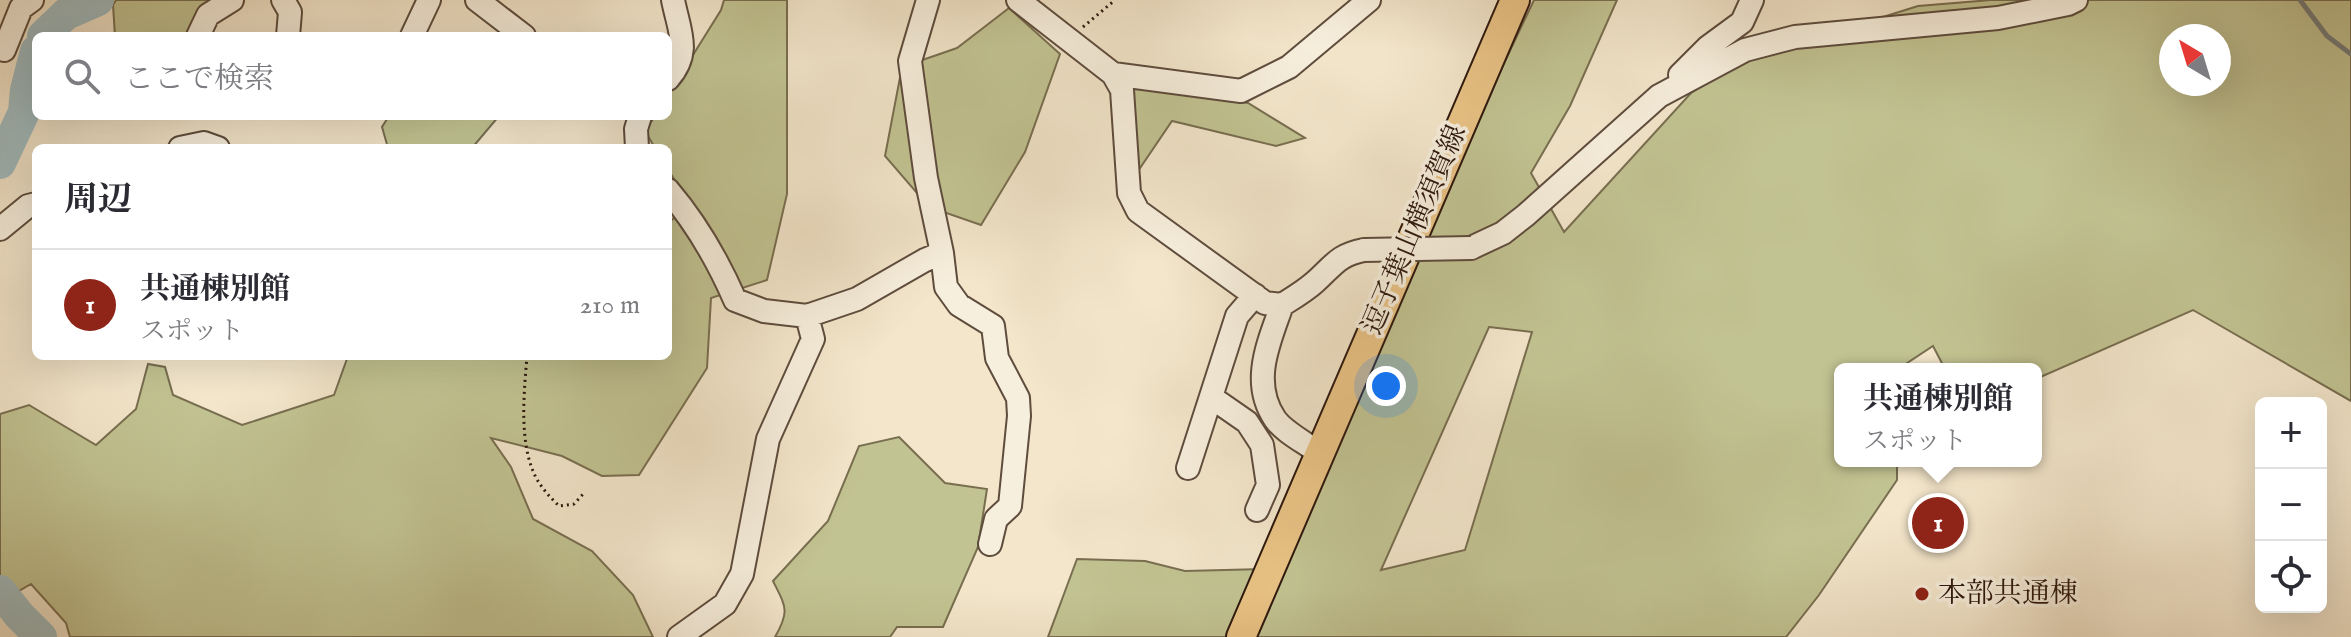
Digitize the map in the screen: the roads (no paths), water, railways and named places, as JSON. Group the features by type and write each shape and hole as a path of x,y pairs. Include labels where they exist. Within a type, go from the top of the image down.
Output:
{"main road":[{"name":"逗子葉山横須賀線","path":"1241,637 1515,0"}],"street":[{"path":"200,32 208,15 232,0"},
{"path":"283,0 290,12 288,32"},
{"path":"414,32 427,0"},
{"path":"477,0 519,32"},
{"path":"672,73 681,60 683,46 673,0"},
{"path":"928,0 910,61 926,178 946,287 959,305 993,326 997,358 1018,398 1010,506 996,519 990,544"},
{"path":"1018,0 1113,74 1122,90 1129,193 1138,211 1265,303 1282,305"},
{"path":"1113,74 1241,91 1289,67 1369,0"},
{"path":"1319,453 1276,420 1265,395 1263,361 1282,305 1313,284 1346,254 1364,250 1471,248 1503,233 1659,96 1708,47 1742,22 1752,0"},
{"path":"1659,96 1745,50 1795,37 1998,18 2076,0"},
{"path":"4,50 19,3"},
{"path":"637,144 639,120"},
{"path":"672,195 720,266 735,300 764,311 807,316 857,299 942,253"},
{"path":"0,229 32,205"},
{"path":"1188,468 1237,316 1255,295"},
{"path":"679,637 725,604 742,574 768,439 813,339 807,316"},
{"path":"1211,397 1247,422 1262,445 1268,485 1257,510"}],"waterway":[{"path":"47,32 66,14 98,0"},
{"path":"2300,0 2327,36 2351,54"},
{"path":"0,163 24,112 32,67"},
{"path":"0,591 41,637"}],"place":[{"name":"共通棟別館","path":"1938,523"},
{"name":"本部共通棟","path":"1922,594"}]}
